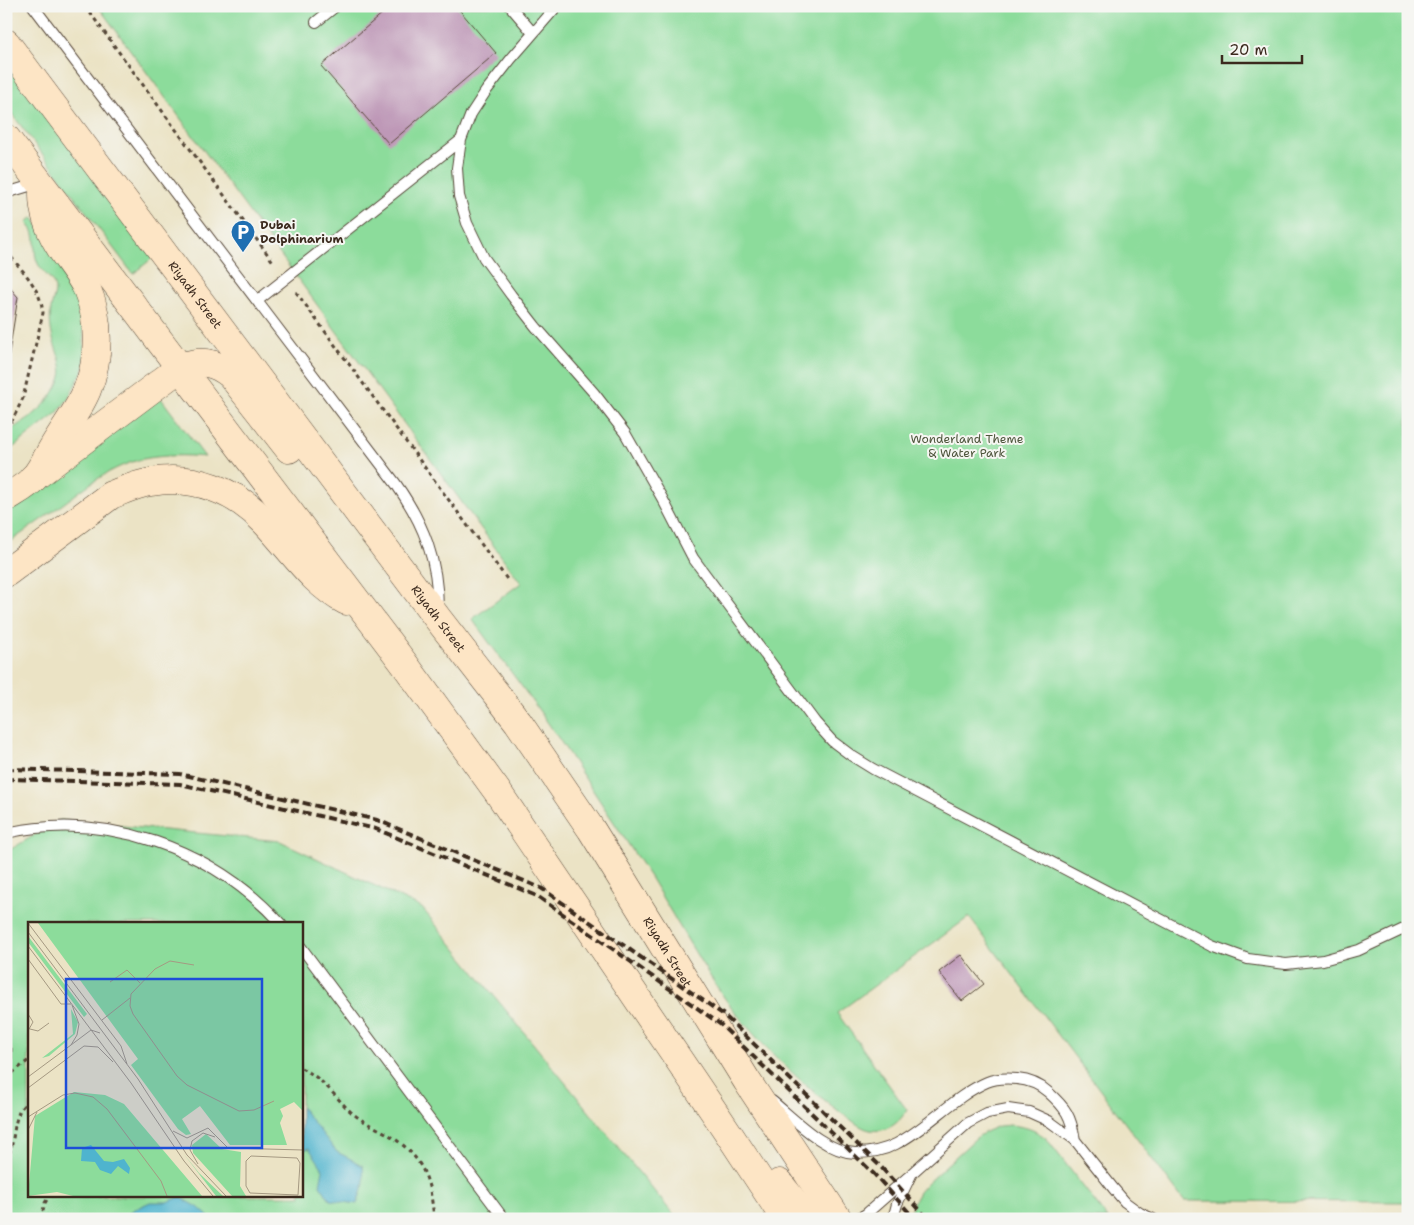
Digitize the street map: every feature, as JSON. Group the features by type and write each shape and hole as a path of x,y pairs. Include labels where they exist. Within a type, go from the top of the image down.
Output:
{"main road":[{"name":"Riyadh Street","path":"6,43 438,618 493,688 568,793 747,1080 838,1219"},
{"path":"6,138 403,662 497,791 785,1219"},
{"path":"33,478 87,390 96,350 93,309 87,290 78,272 58,245 51,231 44,209 41,185"},
{"path":"6,498 181,367 201,362 223,368 231,375 308,470 386,548"},
{"path":"6,574 111,495 130,487 151,482 172,480 193,482 213,487 250,507 303,567 342,599 364,611"},
{"path":"729,1134 747,1146 802,1212 812,1219"}],"lane":[{"path":"33,6 410,504 430,548 436,571 438,618"},
{"path":"316,22 336,6"},
{"path":"510,6 533,33"},
{"path":"557,6 486,91 471,114 461,140 457,168 459,196 467,223 484,258 536,327 594,393 625,433 693,558 814,722 832,741 873,770 1212,946 1248,959 1286,964 1323,960 1359,950 1408,927"},
{"path":"257,301 461,140"},
{"path":"6,193 41,185"},
{"path":"6,833 24,829 68,827 112,831 154,841 195,858 233,880 267,908 279,922"},
{"path":"302,948 504,1219"},
{"path":"747,1080 813,1135 832,1147 852,1153 875,1152 895,1145 919,1130 971,1090 988,1081 1007,1078 1026,1080 1043,1088 1057,1100 1066,1110 1072,1122 1075,1140"},
{"path":"857,1219 866,1214 968,1123 987,1113 1008,1109 1030,1112 1049,1122 1075,1140 1125,1202 1153,1219"},
{"path":"893,1219 897,1204 912,1173"}],"path":[{"path":"6,251 38,292 42,301 43,313 23,398 13,419 6,428"},
{"path":"6,1078 28,1061"},
{"path":"302,1069 324,1083 350,1111 401,1143 414,1156 425,1171 430,1188 434,1219"},
{"path":"6,1162 10,1156 20,1110 28,1102"},
{"path":"41,1219 48,1198"}],"green space":[{"name":"Wonderland Theme & Water Park","path":"98,6 1408,6 1408,1202 1184,1201 969,917 837,1013 907,1110 896,1123 876,1131 863,1128 827,1102 794,1074 762,1043 733,1010 650,877 565,748 472,619 521,583"},
{"path":"6,60 155,256 133,274 6,106"},
{"path":"33,217 82,291 85,366 68,399 57,413 6,453 6,435 39,410 47,401 57,387 62,372 50,323 55,289 36,258 33,231 27,222"},
{"path":"160,397 205,457 159,457 143,459 121,466 91,483 10,542 6,537 6,512"},
{"path":"60,820 280,841 422,908 677,1219 6,1219 6,852"},
{"path":"1011,1125 1030,1129 1046,1138 1108,1219 908,1219 919,1192 976,1138 999,1126"}],"water":[{"path":"302,1108 337,1152 363,1166 364,1184 357,1204 330,1200 320,1185 323,1169 309,1148 302,1151"},
{"path":"182,1198 198,1207 211,1219 122,1219 133,1210 150,1202 167,1202"}],"building":[{"path":"391,6 456,6 496,53 389,144 321,66"},
{"path":"6,283 18,297 7,366 6,366"},
{"path":"961,955 984,984 962,1001 939,972"},
{"path":"6,1048 12,1048 12,1068 6,1068"}],"railway":[{"path":"6,769 180,774 377,820 541,888 724,1015 881,1167 928,1219"},
{"path":"6,779 180,784 376,829 537,896 720,1024 874,1174 915,1219"}],"place":[{"name":"Dubai Dolphinarium","path":"243,253"}]}
